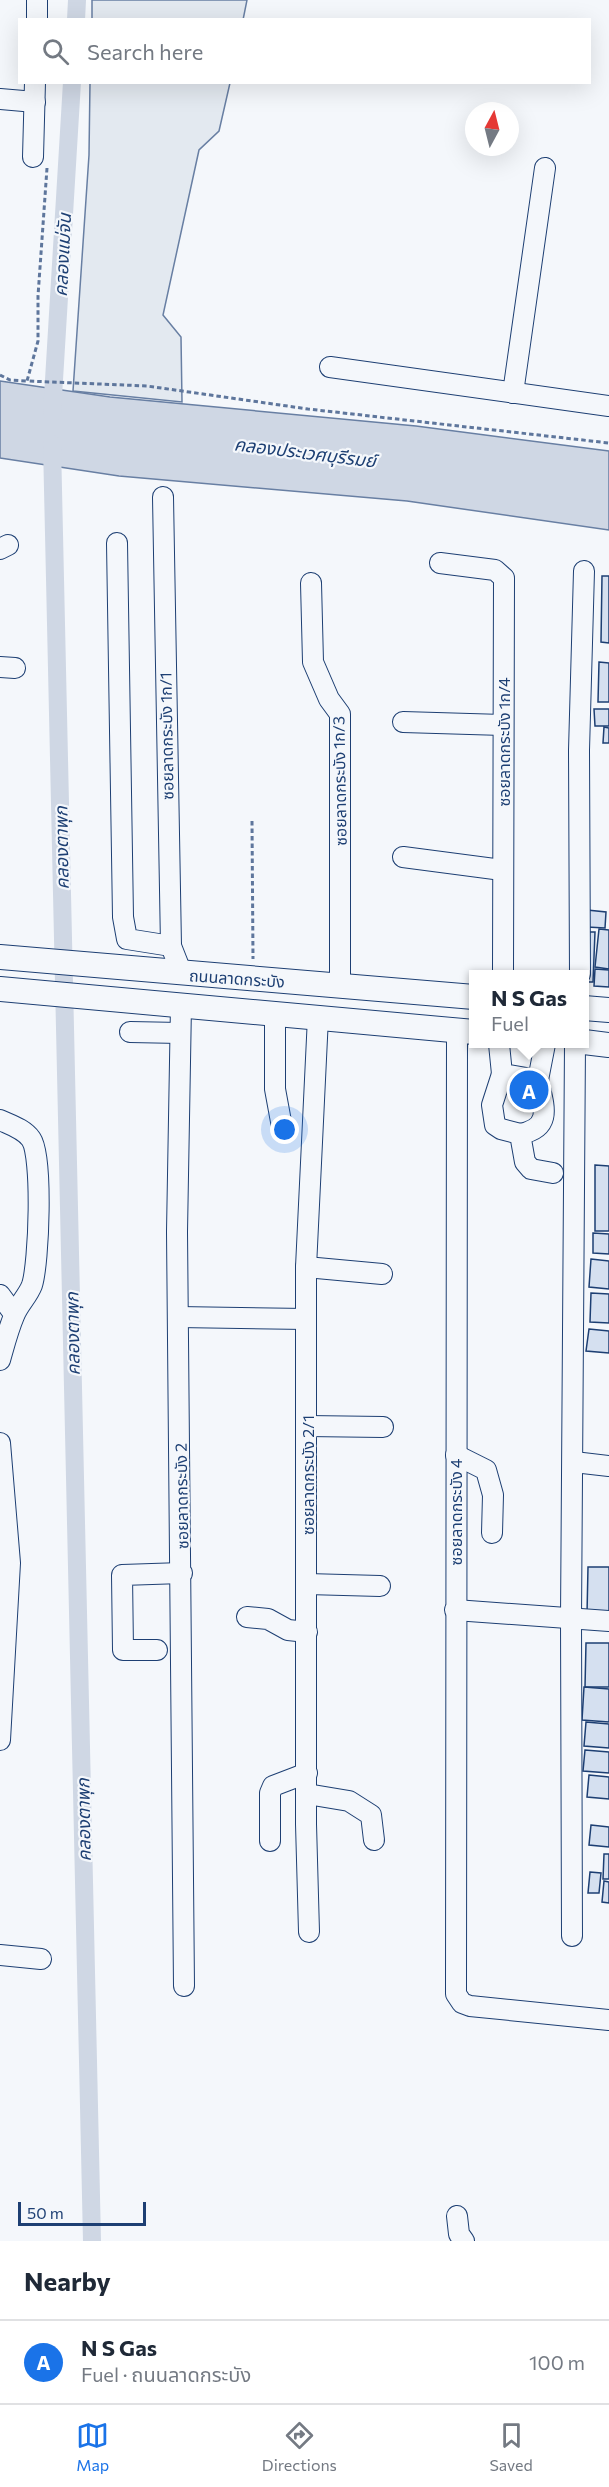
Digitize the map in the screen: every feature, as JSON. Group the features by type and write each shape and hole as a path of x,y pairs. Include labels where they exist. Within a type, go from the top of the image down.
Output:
{"main road":[{"name":"ถนนลาดกระบัง","path":"0,957 469,997"},
{"name":"ถนนลาดกระบัง","path":"1,989 465,1031"},
{"path":"589,1008 609,1010"},
{"path":"589,1042 609,1045"}],"street":[{"path":"37,0 37,18"},
{"path":"0,99 35,92 40,159"},
{"path":"513,393 545,168"},
{"path":"330,367 609,406"},
{"name":"ซอยลาดกระบัง 1ก/1","path":"163,497 172,973"},
{"path":"117,543 123,917 127,939 171,946"},
{"name":"ซอยลาดกระบัง 1ก/4","path":"440,564 495,570 504,578 503,970"},
{"path":"580,970 579,750 584,571"},
{"name":"ซอยลาดกระบัง 1ก/3","path":"311,583 313,662 329,699 340,714 340,986"},
{"path":"403,722 503,725"},
{"path":"403,857 502,870"},
{"name":"ซอยลาดกระบัง 2","path":"181,1005 178,1317 184,1986"},
{"path":"275,1013 274,1089 282,1127"},
{"name":"ซอยลาดกระบัง 2/1","path":"309,1932 306,1794 306,1267 318,1017"},
{"name":"ซอยลาดกระบัง 4","path":"465,1031 456,1455 456,1994 462,2003 470,2006 609,2020"},
{"path":"130,1032 180,1033"},
{"path":"499,1048 502,1074 492,1105 495,1125 501,1130 520,1134 534,1131 541,1126 544,1117 538,1080 544,1048"},
{"path":"572,1936 571,1618 574,1462 575,1048"},
{"path":"502,1074 538,1080"},
{"path":"0,1120 20,1129 31,1138 37,1152 39,1173 36,1266 32,1285 14,1314 0,1360"},
{"path":"520,1134 525,1162 531,1169 553,1173"},
{"path":"306,1267 382,1274"},
{"path":"0,1295 14,1314"},
{"path":"178,1317 306,1319"},
{"path":"307,1426 383,1427"},
{"path":"0,1443 10,1563 0,1740"},
{"path":"456,1455 486,1470 493,1495 492,1533"},
{"path":"574,1462 609,1466"},
{"path":"156,1650 123,1650 122,1575 182,1573"},
{"path":"307,1584 380,1586"},
{"path":"455,1610 609,1621"},
{"path":"247,1617 268,1619 288,1630 307,1632"},
{"path":"270,1841 270,1793 273,1786 307,1773"},
{"path":"306,1794 349,1801 371,1815 374,1840"},
{"path":"0,1955 41,1959"},
{"path":"457,2216 459,2234 464,2241"}],"path":[{"path":"27,381 38,341 40,159"},
{"path":"0,375 10,380 147,386 308,409 609,443"},
{"path":"252,821 253,961"}],"shaded area":[{"path":"92,0 247,0 243,18 92,18"},
{"path":"90,84 230,84 219,131 199,150 163,315 181,337 182,402 73,391 89,155"}],"water":[{"name":"คลองประเวศบุรีรมย์","path":"0,381 110,397 416,426 609,451 609,530 407,501 119,476 0,458"}],"building":[{"path":"602,576 609,576 609,643 601,642"},
{"path":"599,662 609,663 609,702 598,702"},
{"path":"594,709 609,709 609,726 595,726"},
{"path":"604,727 609,728 609,743 603,743"},
{"path":"587,910 606,912 605,928 587,927"},
{"path":"599,929 609,930 609,969 595,967"},
{"path":"587,932 595,932 593,982 589,982 589,970 585,970"},
{"path":"595,969 609,970 609,987 594,986"},
{"path":"595,1165 609,1166 609,1231 595,1231"},
{"path":"593,1233 609,1234 609,1254 593,1253"},
{"path":"591,1259 609,1261 609,1289 589,1287"},
{"path":"591,1293 609,1294 609,1323 590,1322"},
{"path":"589,1329 609,1331 609,1353 586,1351"},
{"path":"588,1567 609,1567 609,1615 587,1614"},
{"path":"586,1643 609,1643 609,1687 585,1687"},
{"path":"584,1687 609,1689 609,1722 582,1720"},
{"path":"586,1722 609,1724 609,1748 584,1746"},
{"path":"585,1750 609,1752 609,1773 583,1771"},
{"path":"589,1775 609,1777 609,1799 587,1797"},
{"path":"591,1825 609,1827 609,1847 589,1845"},
{"path":"604,1854 609,1854 609,1879 603,1879"},
{"path":"590,1872 601,1873 599,1893 588,1893"},
{"path":"604,1881 609,1882 609,1903 602,1902"}],"waterway":[{"name":"คลองแม่จัน","path":"76,18 77,0"},
{"name":"คลองแม่จัน","path":"52,413 72,84"},
{"name":"คลองตาพุก","path":"52,444 92,2241"}],"place":[{"name":"N S Gas","path":"529,1090"}]}
